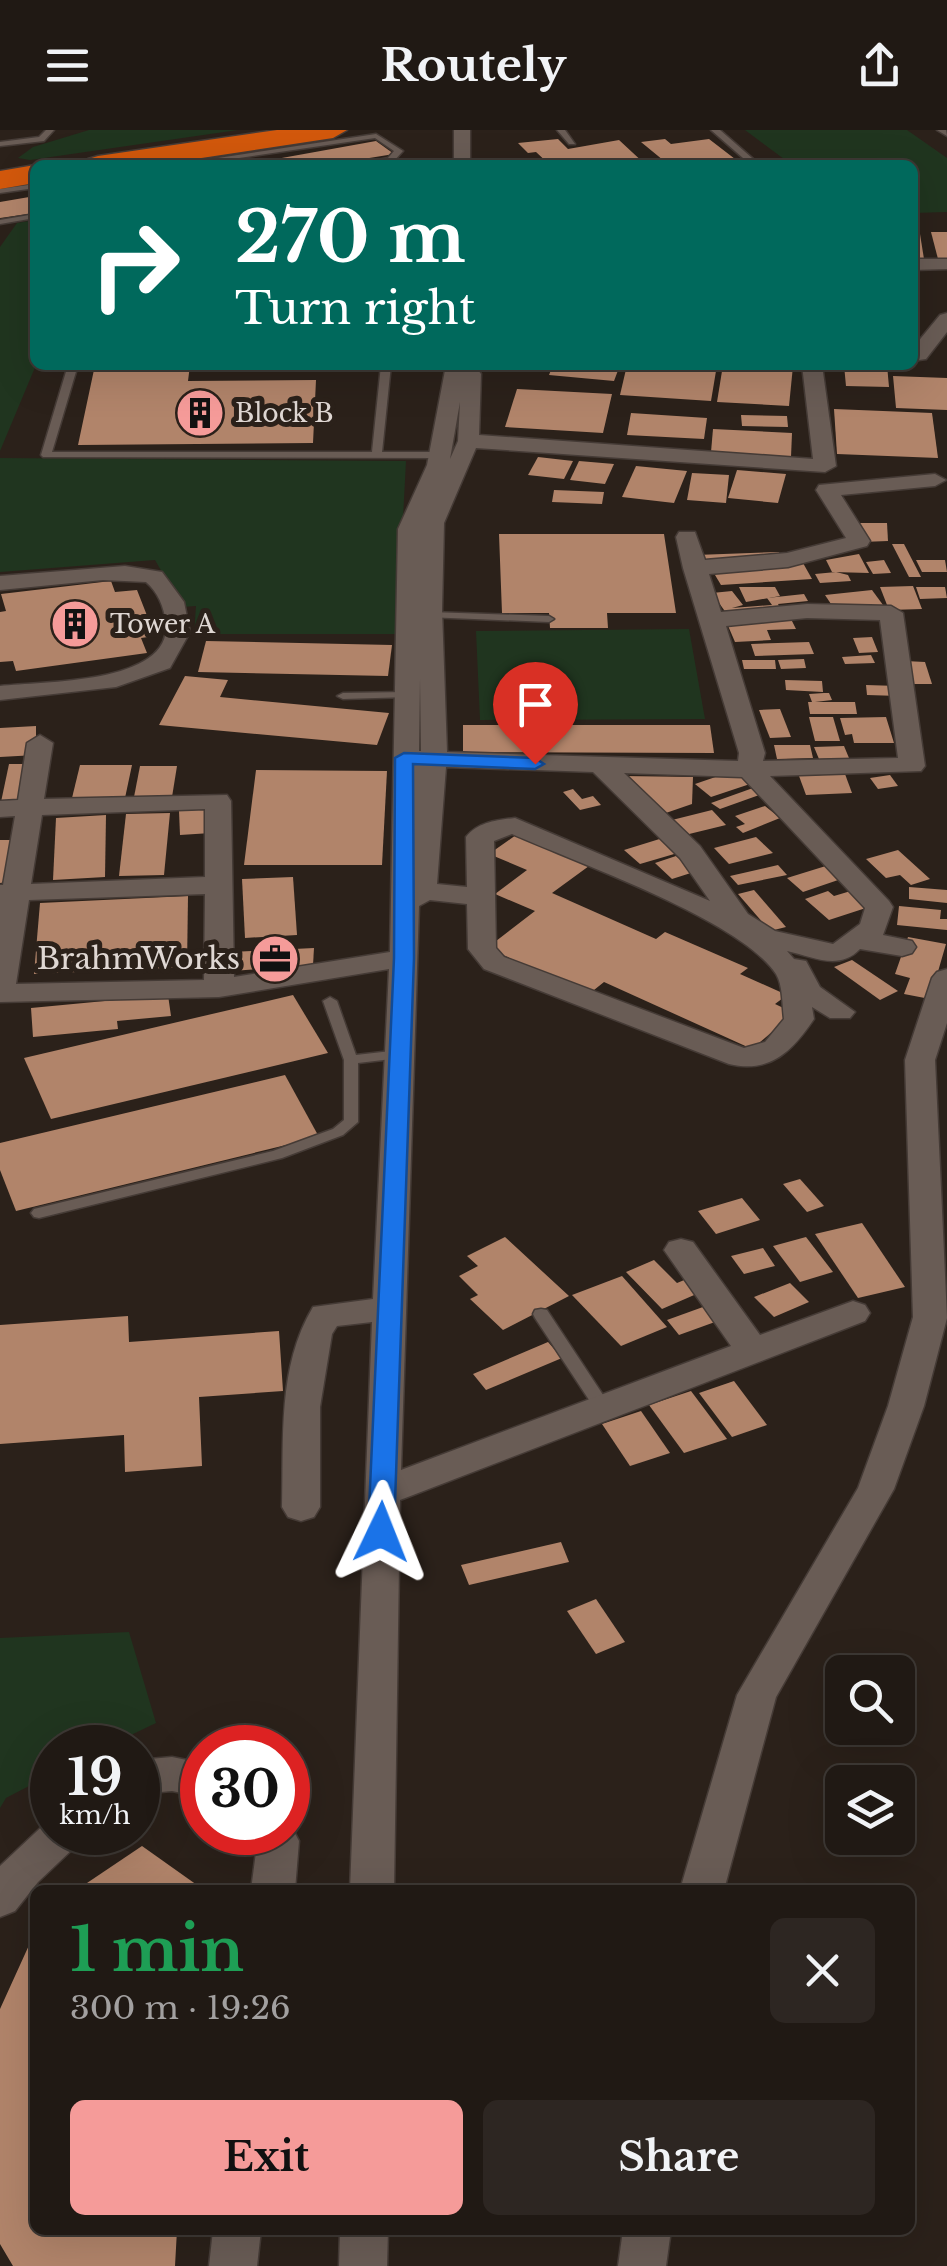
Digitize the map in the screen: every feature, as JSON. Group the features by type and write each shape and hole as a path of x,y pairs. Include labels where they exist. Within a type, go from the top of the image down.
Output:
{"highway":[{"path":"112,160 291,130"},
{"path":"117,160 333,130"},
{"path":"0,177 30,172"}],"street":[{"path":"462,130 462,160"},
{"path":"918,265 947,264"},
{"path":"918,356 947,318"},
{"path":"413,901 404,758 409,529 440,455 455,370"},
{"path":"372,1885 382,1492 404,958 434,760 430,615 433,523 468,441 472,370"},
{"path":"468,441 825,466 813,370"},
{"path":"694,568 788,560 859,541 827,490 934,480"},
{"path":"686,536 752,754 748,769"},
{"path":"0,584 91,575 153,576 166,589 179,627 174,646 158,668 97,682 0,693"},
{"path":"91,575 140,584 151,607"},
{"path":"404,758 748,769 912,766 890,613 807,611 710,620"},
{"path":"40,743 31,810 8,892 0,993 219,988 404,958"},
{"path":"602,766 690,852 738,920 765,938 839,954 873,928 880,907 748,769"},
{"path":"0,810 218,801 219,988"},
{"path":"515,826 724,917 767,945 794,976 798,1018 777,1051 761,1058 740,1057 511,972 494,963 482,949 482,897 480,837 497,828 515,826"},
{"path":"8,892 218,885"},
{"path":"413,901 482,897"},
{"path":"853,940 902,947"},
{"path":"783,941 808,992 840,1012"},
{"path":"703,1885 757,1696 876,1489 906,1406 930,1318 920,1060 947,978"},
{"path":"681,1250 753,1351"},
{"path":"300,1507 306,1368 316,1328 325,1314 389,1309"},
{"path":"382,1492 853,1313"},
{"path":"0,1898 38,1855"},
{"path":"274,1885 277,1855"},
{"path":"233,2266 236,2235"},
{"path":"363,2266 364,2235"},
{"path":"642,2266 646,2235"}],"lane":[{"path":"0,144 41,139 50,130"},
{"path":"561,130 572,142"},
{"path":"716,130 750,160"},
{"path":"210,160 376,136 400,151 390,160"},
{"path":"0,191 30,187"},
{"path":"0,222 30,217"},
{"path":"71,370 46,454 440,455"},
{"path":"378,455 386,370"},
{"path":"430,615 550,618"},
{"path":"343,696 404,695"},
{"path":"40,1213 277,1155 338,1132 352,1122 351,1060 330,1001"},
{"path":"351,1060 400,1054"},
{"path":"542,1314 602,1408"}],"green space":[{"path":"89,130 238,130 30,160 18,158 33,147"},
{"path":"745,130 907,130 947,158 947,212 918,213 918,160 785,160"},
{"path":"30,221 30,370 34,370 0,451 0,247 17,223"},
{"path":"0,458 406,461 397,634 194,634 196,606 182,607 155,560 0,572"},
{"path":"689,629 705,719 480,720 476,631"},
{"path":"129,1632 156,1723 30,1725 30,1785 6,1798 0,1808 0,1638"}],"building":[{"path":"558,139 568,149 619,140 641,160 545,160 536,152 528,153 518,143"},
{"path":"665,139 671,144 709,139 735,159 663,160 641,142"},
{"path":"376,141 394,154 357,160 271,160"},
{"path":"30,197 30,214 0,218 0,202"},
{"path":"931,232 947,232 947,259 938,259"},
{"path":"918,234 920,234 924,259 918,259"},
{"name":"Block B","path":"94,370 189,370 188,381 316,380 313,443 78,445"},
{"path":"551,370 618,370 614,381 549,375"},
{"path":"626,370 716,370 711,401 620,395"},
{"path":"722,370 793,370 789,406 717,402"},
{"path":"844,370 887,370 889,387 846,386"},
{"path":"893,376 947,378 947,410 896,408"},
{"path":"517,389 612,394 603,433 505,427"},
{"path":"834,409 932,413 938,458 837,454"},
{"path":"631,413 707,418 704,439 627,435"},
{"path":"741,415 787,416 788,427 742,426"},
{"path":"713,429 792,433 791,457 711,452"},
{"path":"538,457 573,461 564,479 528,475"},
{"path":"579,461 614,464 605,484 570,480"},
{"path":"636,466 687,471 674,503 622,497"},
{"path":"737,470 786,474 778,503 728,498"},
{"path":"692,473 729,475 726,503 687,500"},
{"path":"554,490 604,492 602,504 552,502"},
{"path":"851,523 887,523 888,541 862,542"},
{"path":"499,534 664,534 676,613 607,613 608,628 550,628 549,613 502,613"},
{"path":"892,544 904,544 921,577 909,577"},
{"path":"779,552 782,560 699,563 696,555"},
{"path":"859,554 869,573 832,572 826,560"},
{"path":"884,560 891,573 873,574 866,562"},
{"path":"916,560 945,560 947,572 922,572"},
{"path":"803,563 812,579 721,585 712,570"},
{"path":"815,574 848,575 851,581 820,583"},
{"name":"Tower A","path":"111,581 115,592 137,590 155,636 141,638 147,653 16,671 13,661 0,662 0,612 6,611 1,594"},
{"path":"913,586 922,609 889,610 880,587"},
{"path":"739,587 775,587 780,596 746,602"},
{"path":"916,587 945,587 947,598 920,599"},
{"path":"872,590 883,605 835,610 825,595"},
{"path":"732,591 743,605 732,608 772,605 767,598 804,594 808,601 778,604 783,613 729,617 712,593"},
{"path":"790,617 796,629 767,630 771,640 735,642 726,621"},
{"path":"872,637 878,652 859,653 853,638"},
{"path":"206,641 392,645 388,676 198,672"},
{"path":"809,642 814,654 755,656 751,644"},
{"path":"871,655 875,663 845,664 842,657"},
{"path":"804,659 806,668 781,669 778,660"},
{"path":"742,660 775,660 776,669 744,669"},
{"path":"905,661 925,662 932,684 912,684"},
{"path":"185,676 228,680 220,697 389,713 377,745 159,725"},
{"path":"785,680 822,681 823,692 786,690"},
{"path":"866,685 898,686 899,696 867,695"},
{"path":"829,693 832,700 815,702 855,702 857,714 810,714 809,694"},
{"path":"780,709 791,737 770,738 759,710"},
{"path":"809,717 833,717 840,741 815,741"},
{"path":"886,717 894,743 854,743 852,734 845,735 840,718"},
{"path":"463,725 710,725 714,753 463,752"},
{"path":"36,726 36,755 0,757 0,728"},
{"path":"774,745 810,745 813,758 777,759"},
{"path":"844,746 849,758 819,759 814,747"},
{"path":"9,764 36,764 28,802 1,802"},
{"path":"80,765 132,765 125,798 72,798"},
{"path":"140,766 177,766 172,797 134,797"},
{"path":"256,770 387,771 382,865 244,865"},
{"path":"733,771 750,784 711,797 695,784"},
{"path":"845,774 852,793 806,795 799,776"},
{"path":"890,775 898,786 878,789 870,778"},
{"path":"623,776 693,777 692,804 660,815"},
{"path":"753,788 762,794 720,809 711,803"},
{"path":"573,789 582,799 593,796 601,805 580,810 563,792"},
{"path":"765,806 780,818 743,833 736,827 745,824 735,816"},
{"path":"210,809 211,833 180,835 179,811"},
{"path":"712,810 726,825 685,835 672,820"},
{"path":"170,813 164,875 119,876 126,814"},
{"path":"106,815 105,877 53,880 56,818"},
{"path":"516,835 589,866 552,893 656,939 665,932 748,968 740,974 787,995 775,1004 794,1013 752,1049 604,982 589,994 487,948 535,911 495,894 527,870 489,854"},
{"path":"666,837 681,852 640,864 624,850"},
{"path":"756,837 773,853 729,864 714,848"},
{"path":"0,840 11,840 7,882 0,883"},
{"path":"898,850 930,879 911,885 900,875 886,878 866,859"},
{"path":"676,856 694,872 672,879 655,863"},
{"path":"778,865 787,875 738,885 730,876"},
{"path":"829,865 844,878 803,892 787,878"},
{"path":"293,877 297,935 245,938 242,879"},
{"path":"909,887 947,890 947,903 909,899"},
{"path":"754,890 786,927 770,931 738,894"},
{"path":"854,890 872,906 829,920 805,899 828,891 834,896"},
{"path":"188,896 187,967 34,974 40,903"},
{"path":"899,906 941,910 940,919 947,919 947,930 897,925"},
{"path":"908,937 946,944 930,999 904,994 910,978 895,974"},
{"path":"314,948 313,965 232,971 232,952"},
{"path":"852,960 898,991 880,1000 834,967"},
{"path":"168,995 171,1016 117,1021 118,1029 33,1037 31,1008"},
{"path":"293,995 328,1053 51,1119 24,1058"},
{"path":"285,1075 319,1137 16,1211 0,1170 0,1143"},
{"path":"800,1179 824,1206 807,1212 783,1184"},
{"path":"742,1198 760,1220 716,1234 698,1211"},
{"path":"862,1223 905,1287 858,1298 815,1234"},
{"path":"505,1237 569,1296 503,1330 470,1299 478,1295 459,1276 478,1266 467,1256"},
{"path":"806,1237 833,1272 800,1282 773,1246"},
{"path":"763,1248 775,1266 744,1274 731,1256"},
{"path":"654,1260 677,1283 694,1276 708,1289 662,1309 626,1272"},
{"path":"622,1276 667,1327 621,1346 572,1295"},
{"path":"790,1283 809,1302 774,1317 754,1297"},
{"path":"714,1303 726,1318 679,1335 667,1320"},
{"path":"128,1316 129,1342 279,1331 283,1391 199,1397 202,1466 125,1472 124,1435 0,1444 0,1325"},
{"path":"548,1342 562,1358 486,1390 473,1374"},
{"path":"734,1381 767,1425 732,1437 699,1393"},
{"path":"691,1391 727,1439 684,1453 649,1405"},
{"path":"641,1411 670,1453 630,1466 602,1424"},
{"path":"561,1542 569,1562 469,1585 461,1565"},
{"path":"596,1599 625,1642 596,1654 567,1611"},
{"path":"129,1855 155,1855 197,1885 84,1885"},
{"path":"30,1943 30,2235 177,2235 175,2266 13,2266 0,2244 0,2009"}],"place":[{"name":"Block B","path":"200,413"},
{"name":"Tower A","path":"75,624"},
{"name":"BrahmWorks","path":"275,959"}],"route":[{"path":"381,1532 404,958 404,758 535,764"}]}
